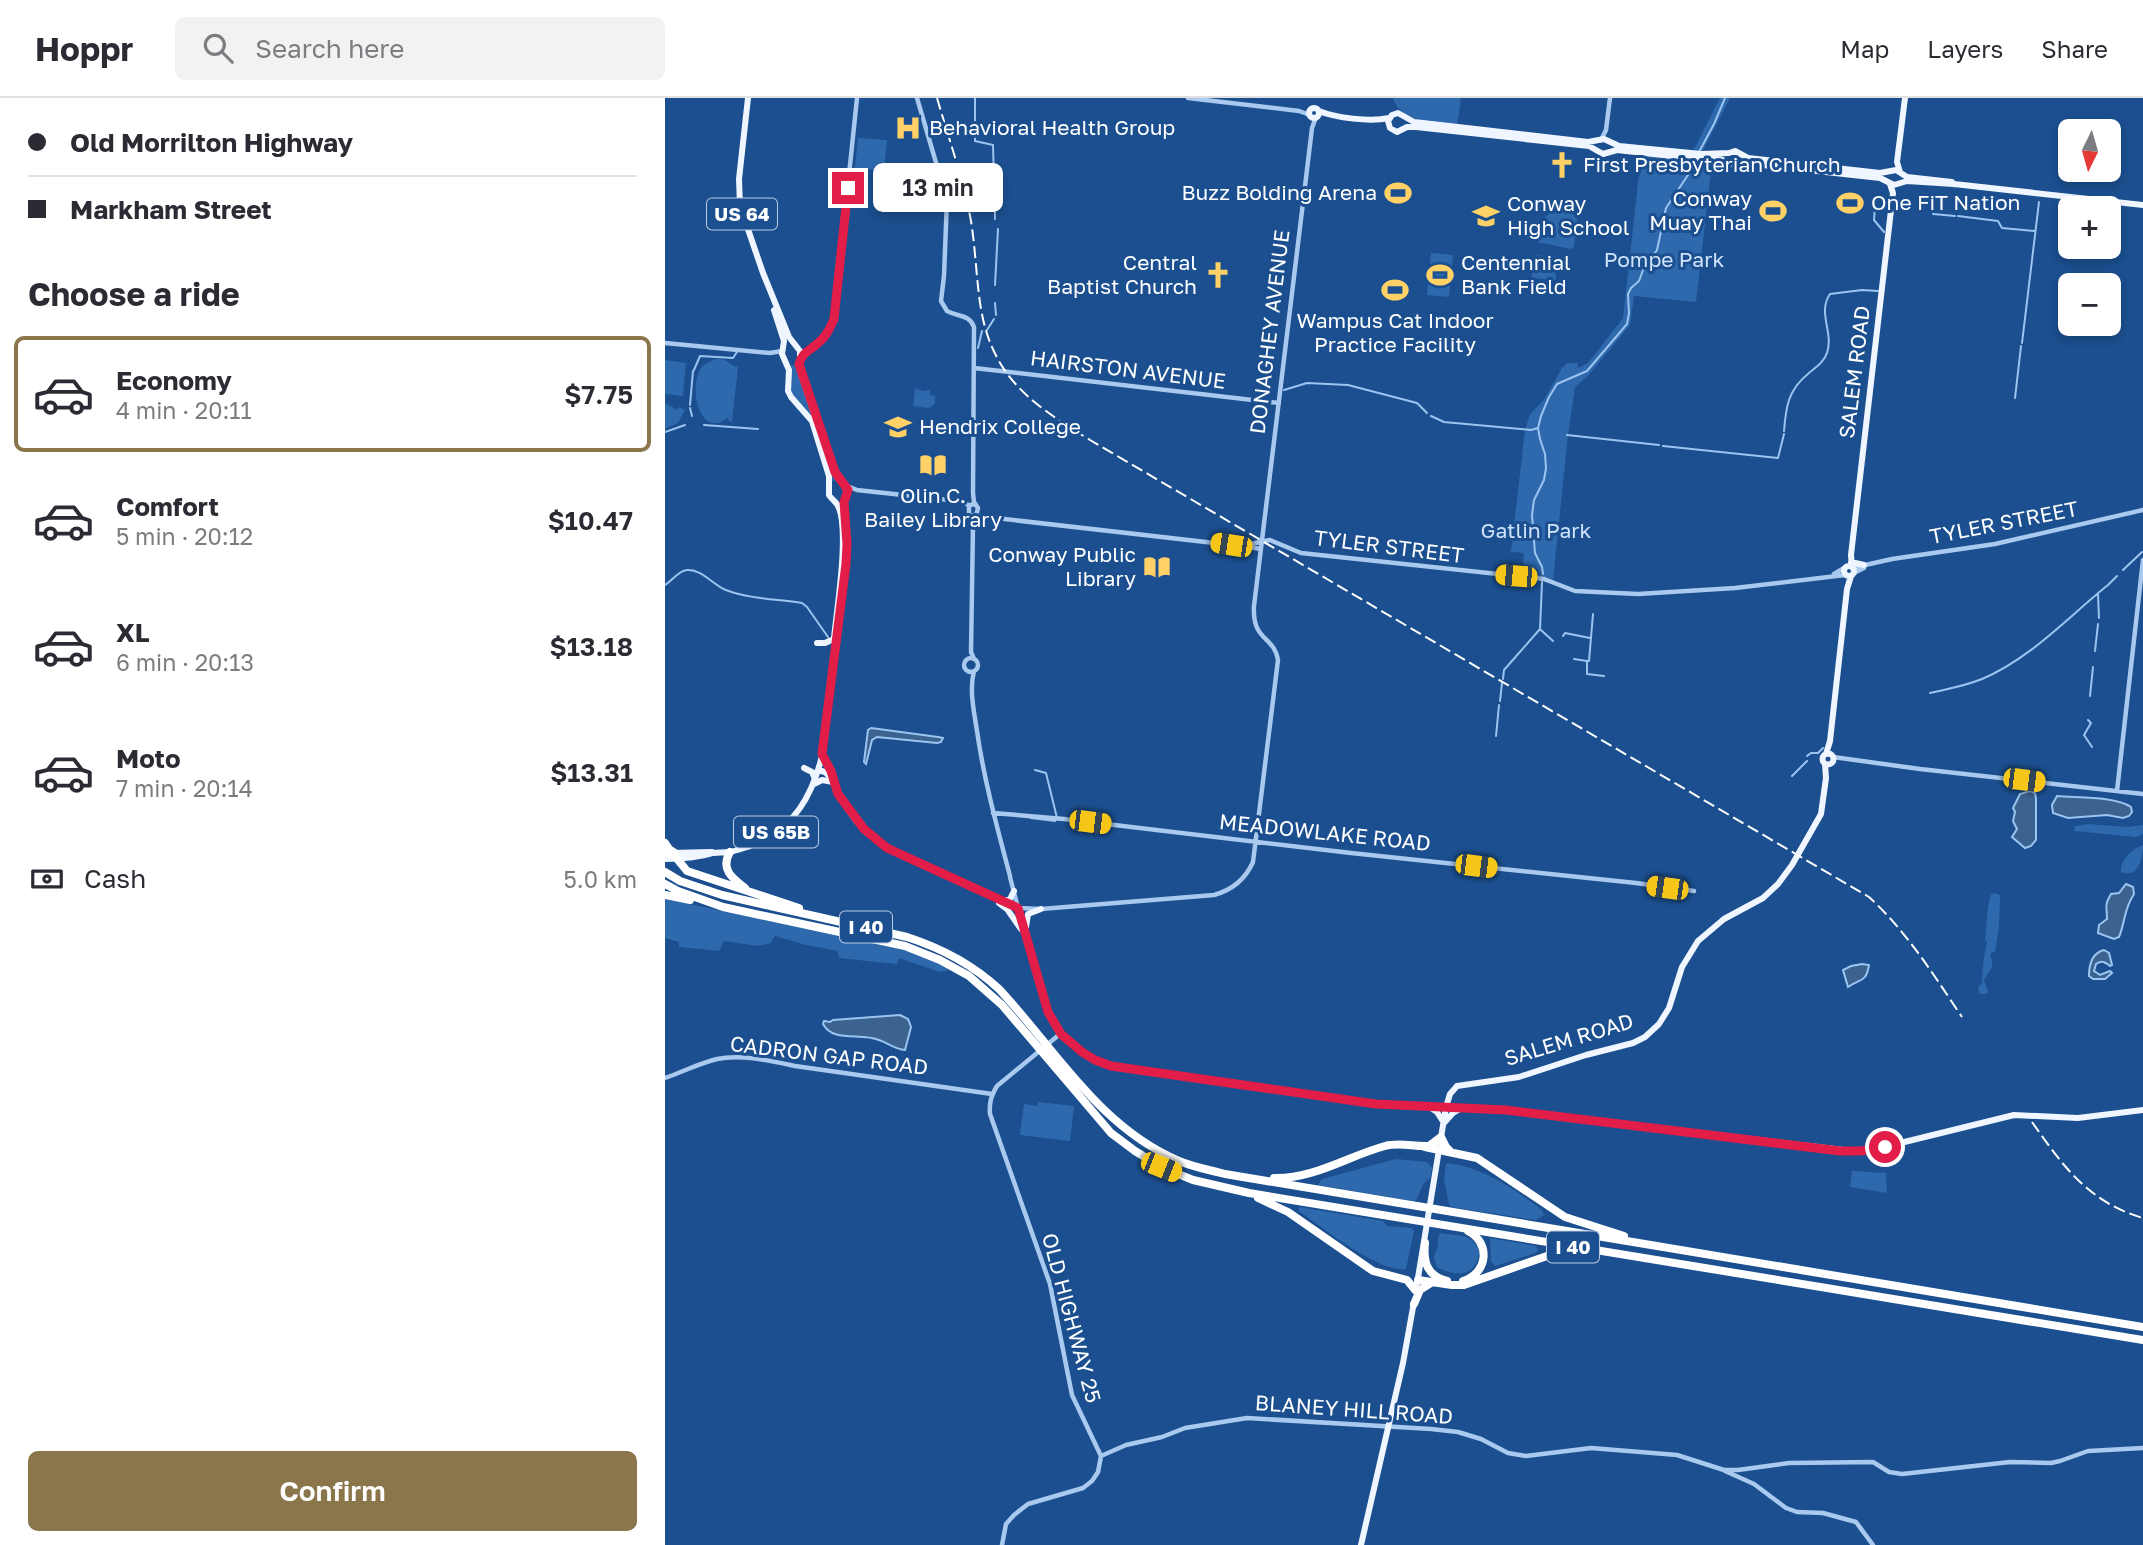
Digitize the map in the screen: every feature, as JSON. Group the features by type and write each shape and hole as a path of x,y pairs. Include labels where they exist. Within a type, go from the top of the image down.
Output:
{"highway":[{"path":"665,843 669,854 687,871 845,923"},
{"path":"730,852 725,862 728,871 754,893"},
{"name":"I 40","path":"665,872 680,881 722,895 907,937 955,957 999,989 1111,1133 1135,1152 1161,1167 1193,1180 1249,1193 2143,1340"},
{"name":"I 40","path":"665,884 723,906 905,946 940,960 978,983 1036,1037"},
{"path":"665,895 723,906"},
{"name":"I 40","path":"1052,1058 1109,1116 1140,1140 1181,1162 1225,1174 2143,1326"},
{"path":"1425,1147 1434,1144 1441,1137 1447,1149 1457,1153"},
{"path":"1225,1174 1294,1177 1385,1146 1401,1144 1438,1149 1484,1161 1570,1219 1657,1245"},
{"path":"1249,1193 1288,1212 1370,1269 1407,1280 1416,1291"},
{"path":"1425,1239 1424,1261 1433,1275 1447,1281 1467,1280 1480,1269 1484,1253 1479,1238 1462,1228"},
{"path":"1418,1280 1464,1285 1551,1255 1574,1251 1601,1251"},
{"path":"1414,1304 1420,1290 1432,1282"}],"main road":[{"name":"US 64","path":"748,98 739,200 771,294 789,337 796,346"},
{"name":"SALEM ROAD","path":"1427,1106 1438,1103 1461,1084 1519,1077 1644,1037 1660,1024 1666,1015 1682,968 1698,942 1724,919 1763,898 1778,884 1821,814 1905,98"},
{"path":"1314,113 1389,121"},
{"path":"1389,121 1396,113 1403,114 1414,122 1504,137 1591,147 1605,154 1617,150 1691,155"},
{"path":"1389,121 1395,131 1402,131 1406,118"},
{"path":"1405,127 1494,132 1592,142 1600,140 1619,146 1720,159 1734,165 1740,163 1880,178 1907,177 2143,205"},
{"path":"1504,137 1523,135"},
{"path":"1539,141 1567,140"},
{"path":"1598,150 1597,144 1600,140"},
{"path":"1609,152 1612,147 1610,142"},
{"path":"1700,156 1734,151 1747,158 1867,172 1907,181 1953,183"},
{"path":"1728,162 1729,153"},
{"path":"1740,163 1741,154"},
{"path":"1772,167 1772,164 1784,162"},
{"path":"1803,170 1806,167 1820,167"},
{"path":"1850,175 1867,172"},
{"name":"US 64","path":"771,294 784,341 783,350"},
{"path":"835,649 847,546 846,496 828,454 800,371 800,351 796,346 789,345 783,350 789,370 789,394 812,421 829,476 829,495 841,515 843,545 835,649 818,770 827,774 848,810 877,840 900,855 1018,908 1048,1012 1061,1034 1095,1060 1111,1066 1376,1104 1506,1110 1851,1152 1880,1148 2014,1115 2078,1118 2143,1110"},
{"path":"785,361 793,364 800,358"},
{"path":"829,486 834,483 843,484"},
{"path":"835,501 846,496"},
{"path":"1833,576 1868,565"},
{"path":"817,643 834,639"},
{"path":"822,754 831,771 833,782"},
{"path":"804,768 814,774 814,784 823,780 833,782"},
{"name":"US 65B","path":"669,854 708,856 753,845 785,825 803,805 818,770"},
{"path":"966,885 1007,909 1028,943"},
{"path":"1003,902 1015,893"},
{"path":"1028,943 1026,917 1041,909"},
{"path":"1359,1545 1403,1363 1445,1107 1450,1094"},
{"path":"1450,1094 1452,1104 1462,1108"},
{"path":"1427,1106 1437,1112 1444,1123"},
{"path":"1444,1123 1453,1112 1462,1108"}],"street":[{"path":"800,358 827,334 834,319 857,98"},
{"path":"917,98 947,200 941,301 945,309 966,316 975,333 972,495 975,514 971,652 978,664 971,671"},
{"path":"1188,98 1314,113"},
{"path":"1600,140 1606,130 1610,98"},
{"name":"DONAGHEY AVENUE","path":"1255,851 1277,660 1276,652 1254,624 1254,606 1314,113"},
{"path":"1606,130 1610,142"},
{"path":"665,342 770,353 783,350"},
{"path":"796,346 815,346"},
{"path":"770,353 785,361"},
{"name":"HAIRSTON AVENUE","path":"974,368 1279,404"},
{"path":"843,484 857,490"},
{"path":"846,496 857,490"},
{"name":"TYLER STREET","path":"857,490 959,501 975,514 1241,546 1262,541 1277,542 1301,553 1541,578 1567,590 1630,594 1723,590 1833,576 1892,559 1995,544 2143,510"},
{"path":"959,501 967,501 972,495"},
{"path":"1263,532 1277,542"},
{"path":"1241,546 1261,549"},
{"path":"2117,791 2143,559"},
{"path":"971,652 964,666 971,671 982,764 1018,908 1041,909 1213,895 1229,890 1241,880 1251,866 1255,851 1265,843"},
{"path":"967,660 974,659"},
{"path":"1829,760 1850,760 2143,794"},
{"name":"MEADOWLAKE ROAD","path":"993,813 1694,891"},
{"path":"1015,893 1021,903 1029,908"},
{"path":"992,1094 997,1086 1061,1034"},
{"name":"CADRON GAP ROAD","path":"665,1078 715,1059 729,1058 773,1061 992,1094"},
{"name":"OLD HIGHWAY 25","path":"992,1094 990,1114 1050,1284 1072,1395 1101,1456"},
{"name":"BLANEY HILL ROAD","path":"1101,1456 1126,1445 1185,1428 1247,1418 1458,1432 1481,1439 1508,1453 1526,1456 1591,1448 1677,1455 1724,1470 1789,1463 1873,1462 1889,1472 1902,1474 2010,1462 2051,1463 2088,1451 2143,1448"},
{"path":"1002,1545 1006,1524 1014,1515 1028,1504 1083,1488 1098,1472 1101,1456"},
{"path":"1724,1470 1754,1484 1786,1508 1797,1512 1823,1513 1856,1522 1873,1545"}],"green space":[{"path":"1393,98 1461,98 1457,126 1411,117 1397,106"},
{"path":"1720,98 1730,98 1701,154 1692,153"},
{"path":"858,138 887,140 884,171 855,168"},
{"path":"1641,156 1712,163 1696,302 1634,296 1630,325 1587,377 1575,387 1553,580 1522,575 1524,553 1511,552 1525,430 1530,414 1544,400 1562,368 1567,363 1578,363 1578,368 1588,363 1623,318"},
{"path":"1557,210 1578,211 1574,247 1571,249 1537,242 1545,218"},
{"name":"Centennial Bank Field","path":"1431,253 1453,255 1449,297 1427,295"},
{"path":"1537,255 1552,263 1556,280 1531,278"},
{"path":"716,359 738,367 732,422 728,418 718,423 710,422 703,417 696,398 697,377 702,367"},
{"path":"665,360 686,363 683,396 665,394"},
{"path":"797,364 837,480 832,481 813,420 791,393 790,366"},
{"path":"915,388 930,390 930,395 935,396 935,404 929,408 913,406"},
{"path":"665,403 677,410 679,407 685,410 678,423 665,429"},
{"path":"2088,824 2127,827 2143,825 2143,834 2136,837 2074,831 2075,826"},
{"path":"2143,845 2141,862 2135,870 2132,873 2121,872 2122,863 2127,856"},
{"path":"1991,894 2000,895 1999,928 1995,952 1990,956 1992,967 1984,980 1988,991 1987,994 1980,994 1978,987 1982,983 1988,906"},
{"path":"665,899 908,951 949,967 947,971 940,972 899,958 897,964 839,958 838,951 775,936 771,943 758,946 724,941 719,951 679,947 679,942 665,938"},
{"path":"1038,1102 1074,1106 1070,1141 1020,1135 1024,1104 1037,1106"},
{"path":"1396,1159 1427,1162 1432,1168 1430,1178 1424,1183 1416,1200 1318,1185 1322,1179"},
{"path":"1448,1163 1474,1169 1498,1180 1542,1210 1544,1215 1536,1220 1451,1207 1444,1180"},
{"path":"1852,1171 1886,1173 1887,1193 1850,1187"},
{"path":"1299,1207 1383,1221 1387,1226 1412,1228 1414,1231 1406,1269 1394,1268 1366,1257 1299,1211"},
{"path":"1440,1233 1462,1236 1473,1241 1479,1254 1473,1268 1457,1273 1437,1267 1434,1256"},
{"path":"1490,1238 1536,1246 1538,1250 1495,1266 1491,1261"}],"shaded area":[{"path":"871,728 943,738 937,743 877,737 872,740 866,764 864,762 868,730"},
{"path":"2030,791 2035,793 2036,798 2036,840 2025,848 2012,837 2017,829 2013,821 2013,808 2020,794"},
{"path":"2057,796 2115,801 2131,807 2132,812 2123,818 2107,815 2068,818 2053,813 2052,805"},
{"path":"2126,884 2133,887 2134,894 2119,937 2114,939 2098,933 2099,925 2107,919 2107,904 2111,894 2119,893"},
{"path":"2104,950 2109,953 2112,965 2100,962 2096,964 2094,971 2100,975 2110,971 2112,973 2105,979 2093,979 2089,976 2091,963 2094,956"},
{"path":"1862,964 1869,965 1866,975 1848,987 1843,970"},
{"path":"900,1015 908,1019 911,1027 905,1050 872,1038 833,1033 823,1024 824,1021"}],"waterway":[{"path":"975,98 975,141 993,145 995,219"},
{"path":"1699,152 1725,98"},
{"path":"1543,574 1535,553 1532,515 1534,500 1544,480 1546,468 1538,428 1541,416 1557,384 1587,371 1627,324 1628,294 1657,250 1666,208 1695,160"},
{"path":"1876,195 1874,220 1884,232"},
{"path":"2022,343 2039,202"},
{"path":"1933,214 1955,216"},
{"path":"1958,216 1998,221 2002,228 2035,231"},
{"path":"995,285 998,229"},
{"path":"1784,431 1792,392 1802,379 1822,362 1827,353 1829,338 1825,308 1830,294 1878,291"},
{"path":"995,303 996,315"},
{"path":"987,330 994,319"},
{"path":"978,348 982,331"},
{"path":"2015,398 2021,346"},
{"path":"694,370 700,356 733,358 737,352"},
{"path":"690,405 693,371"},
{"path":"1284,390 1307,383 1348,385 1417,403 1427,413"},
{"path":"690,408 692,416"},
{"path":"1431,416 1444,422 1531,430 1538,428"},
{"path":"665,432 685,425"},
{"path":"704,425 758,429"},
{"path":"1663,446 1778,458 1784,434"},
{"path":"1567,435 1659,445"},
{"path":"2123,570 2142,552"},
{"path":"665,585 681,572 692,570 721,588 735,593 802,603 828,637"},
{"path":"1930,693 1976,681 2000,671 2032,649 2117,576"},
{"path":"1503,679 1504,670 1540,629 1542,582"},
{"path":"2098,594 2099,618"},
{"path":"1587,661 1593,614"},
{"path":"2095,651 2098,624"},
{"path":"1541,630 1553,641"},
{"path":"1563,636 1565,633 1590,638"},
{"path":"1574,659 1587,661 1587,674 1604,676"},
{"path":"2090,696 2093,667"},
{"path":"1500,701 1502,683"},
{"path":"1496,736 1499,705"},
{"path":"2088,720 2091,723 2084,735 2092,747"},
{"path":"1807,756 1818,753 1823,748"},
{"path":"1792,776 1807,761"},
{"path":"1031,818 1055,821 1057,818 1046,773 1035,770"}],"railway":[{"path":"937,98 971,221 979,295 991,345 1001,365 1030,398 1090,440 1869,897 1907,939 1962,1017"},
{"path":"2032,1122 2066,1167 2092,1192 2124,1211 2143,1218"}],"place":[{"name":"Behavioral Health Group","path":"908,128"},
{"name":"First Presbyterian Church","path":"1562,165"},
{"name":"Buzz Bolding Arena","path":"1398,193"},
{"name":"One FiT Nation","path":"1850,203"},
{"name":"Conway Muay Thai","path":"1773,211"},
{"name":"Conway High School","path":"1486,216"},
{"name":"Central Baptist Church","path":"1218,275"},
{"name":"Centennial Bank Field","path":"1440,275"},
{"name":"Wampus Cat Indoor Practice Facility","path":"1395,290"},
{"name":"Hendrix College","path":"898,427"},
{"name":"Olin C. Bailey Library","path":"933,465"},
{"name":"Conway Public Library","path":"1157,567"}],"route":[{"path":"848,188 834,319 827,334 801,355 799,360 800,371 828,454 835,472 848,490 844,502 847,525 846,564 822,754 843,802 857,822 875,839 900,855 1018,908 1048,1012 1064,1037 1095,1060 1111,1066 1376,1104 1506,1110 1840,1151 1885,1147"}],"park label":[{"name":"Pompe Park","path":"1664,260"},
{"name":"Gatlin Park","path":"1536,531"}]}
